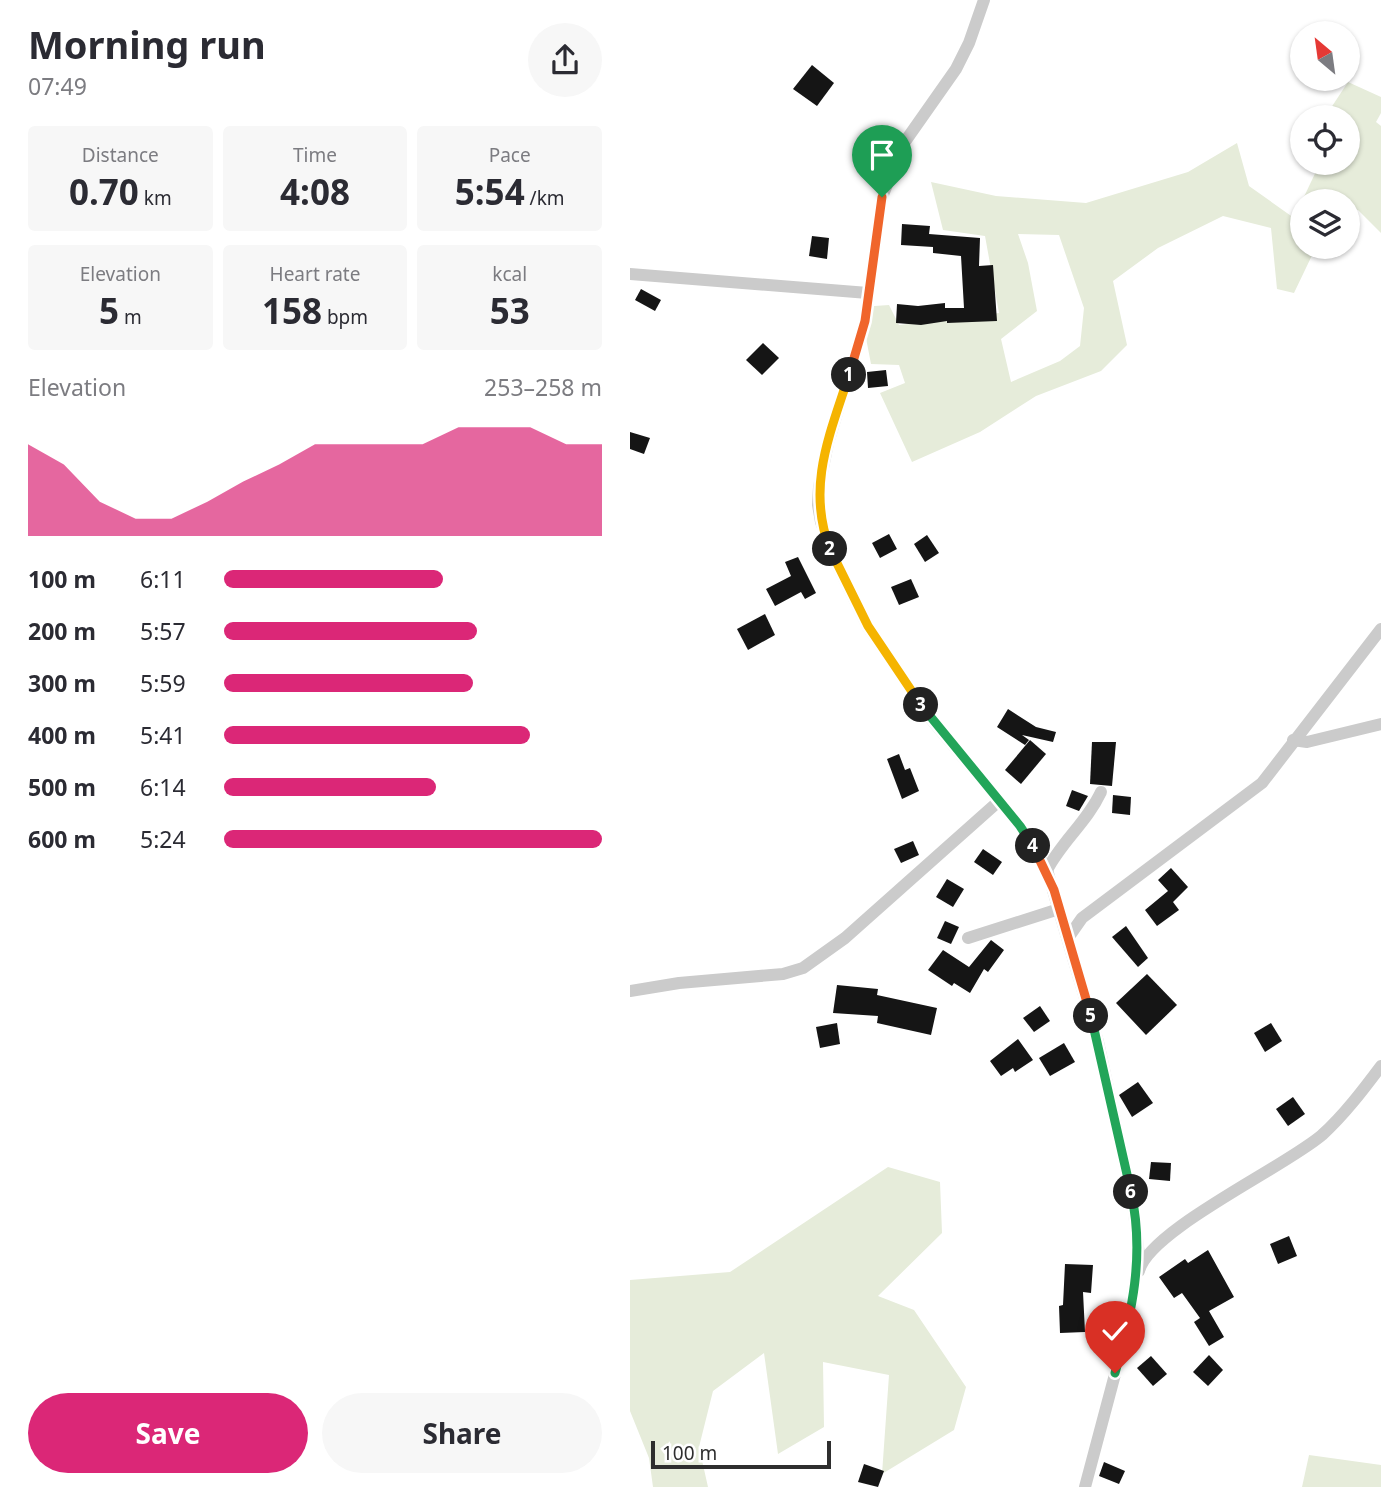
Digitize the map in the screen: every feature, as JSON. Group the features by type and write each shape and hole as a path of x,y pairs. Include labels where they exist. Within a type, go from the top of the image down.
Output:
{"street":[{"path":"984,0 970,43 956,69 904,143 882,197 857,351 836,414 819,487 821,522 849,592 878,644 932,720 1025,832 1047,870 1098,1042 1133,1203 1139,1256 1136,1282"},
{"path":"630,274 868,293"},
{"path":"1068,938 1082,918 1262,783 1381,629"},
{"path":"1293,740 1307,742 1381,724"},
{"path":"1047,870 1058,849 1093,810 1101,792"},
{"path":"630,991 691,982 783,974 803,968 845,938 999,801"},
{"path":"968,938 1059,909"},
{"path":"1085,1487 1126,1333 1140,1264 1165,1239 1206,1208 1288,1160 1322,1135 1381,1066"}],"green space":[{"path":"1360,87 1381,97 1381,113 1376,122 1381,126 1381,233 1360,212 1360,189 1308,189 1314,175 1360,175 1360,105 1333,105 1342,91 1360,91"},
{"path":"1237,143 1249,186 1290,215 1290,259 1310,259 1294,293 1277,289 1271,228 1223,216 1158,248 1113,281 1127,345 1101,371 1036,396 980,432 912,462 880,393 905,383 899,365 871,364 860,307 889,305 899,325 999,313 985,236 943,230 931,182 996,196 1086,203 1188,172","holes":["1018,234 1059,235 1084,308 1080,346 1060,361 1011,382 1001,339 1037,311 1028,263"]},
{"path":"888,1167 940,1182 942,1233 878,1296 914,1310 966,1387 954,1430 882,1474 889,1375 823,1362 824,1427 778,1454 764,1353 713,1391 699,1447 708,1487 653,1487 649,1458 630,1411 630,1280 730,1272"},
{"path":"1309,1455 1381,1465 1381,1487 1302,1487"}],"building":[{"path":"812,65 834,83 817,106 793,89"},
{"path":"902,224 930,226 929,234 980,238 979,266 993,265 997,321 947,321 921,325 896,323 897,304 918,306 945,303 945,308 964,308 961,256 933,253 933,247 901,245"},
{"path":"812,236 829,238 827,259 809,256"},
{"path":"641,289 661,300 655,311 635,300"},
{"path":"763,343 779,358 762,375 746,360"},
{"path":"886,370 888,386 868,388 867,372"},
{"path":"630,432 650,438 644,454 630,449"},
{"path":"889,534 897,549 880,558 872,543"},
{"path":"927,535 939,553 925,562 914,544"},
{"path":"798,557 816,593 805,599 801,592 775,606 766,589 791,576 785,562"},
{"path":"911,579 919,597 899,605 891,587"},
{"path":"765,614 775,635 748,650 737,629"},
{"path":"1008,709 1036,727 1056,732 1053,742 1022,735 1029,740 1025,745 997,727"},
{"path":"1030,740 1046,754 1021,784 1005,770"},
{"path":"1092,742 1116,742 1112,786 1090,784"},
{"path":"899,754 905,770 910,768 919,791 902,799 887,759"},
{"path":"1072,790 1088,796 1079,811 1066,806"},
{"path":"1113,795 1131,797 1130,815 1112,813"},
{"path":"913,841 919,855 901,863 894,849"},
{"path":"983,849 1002,862 993,875 974,862"},
{"path":"1171,868 1188,887 1173,902 1179,910 1157,926 1145,910 1168,891 1158,880"},
{"path":"947,879 964,889 953,907 936,897"},
{"path":"945,921 959,927 951,944 937,938"},
{"path":"1126,926 1148,958 1138,967 1112,937"},
{"path":"991,940 1004,950 988,972 984,969 970,993 954,983 952,986 928,970 943,950 969,967"},
{"path":"1147,974 1177,1005 1146,1035 1116,1003"},
{"path":"837,985 878,989 877,995 937,1008 931,1035 877,1023 878,1016 833,1013"},
{"path":"1040,1006 1050,1021 1034,1032 1023,1018"},
{"path":"837,1023 840,1044 820,1048 816,1027"},
{"path":"1271,1023 1282,1041 1265,1052 1254,1033"},
{"path":"1018,1039 1033,1060 1015,1072 1013,1068 1001,1076 990,1061"},
{"path":"1064,1043 1075,1062 1050,1076 1039,1058"},
{"path":"1138,1082 1153,1103 1132,1117 1119,1095"},
{"path":"1293,1097 1305,1114 1288,1126 1276,1109"},
{"path":"1151,1162 1171,1163 1170,1181 1149,1179"},
{"path":"1289,1236 1297,1256 1278,1264 1270,1244"},
{"path":"1208,1250 1234,1297 1209,1311 1224,1337 1209,1346 1194,1322 1200,1318 1182,1293 1174,1298 1159,1277 1185,1259 1188,1263"},
{"path":"1065,1264 1093,1265 1091,1293 1083,1292 1085,1332 1060,1333 1059,1306 1063,1305"},
{"path":"1209,1355 1223,1370 1208,1386 1193,1372"},
{"path":"1151,1356 1167,1374 1153,1386 1137,1368"},
{"path":"1104,1462 1125,1471 1119,1484 1099,1476"},
{"path":"864,1464 884,1471 878,1487 858,1482"}],"route":[{"path":"882,197 865,321 836,414 819,487 821,522 855,604 884,652 932,720 1030,839 1047,870 1098,1042 1137,1230 1139,1256 1136,1282 1115,1373"}]}
